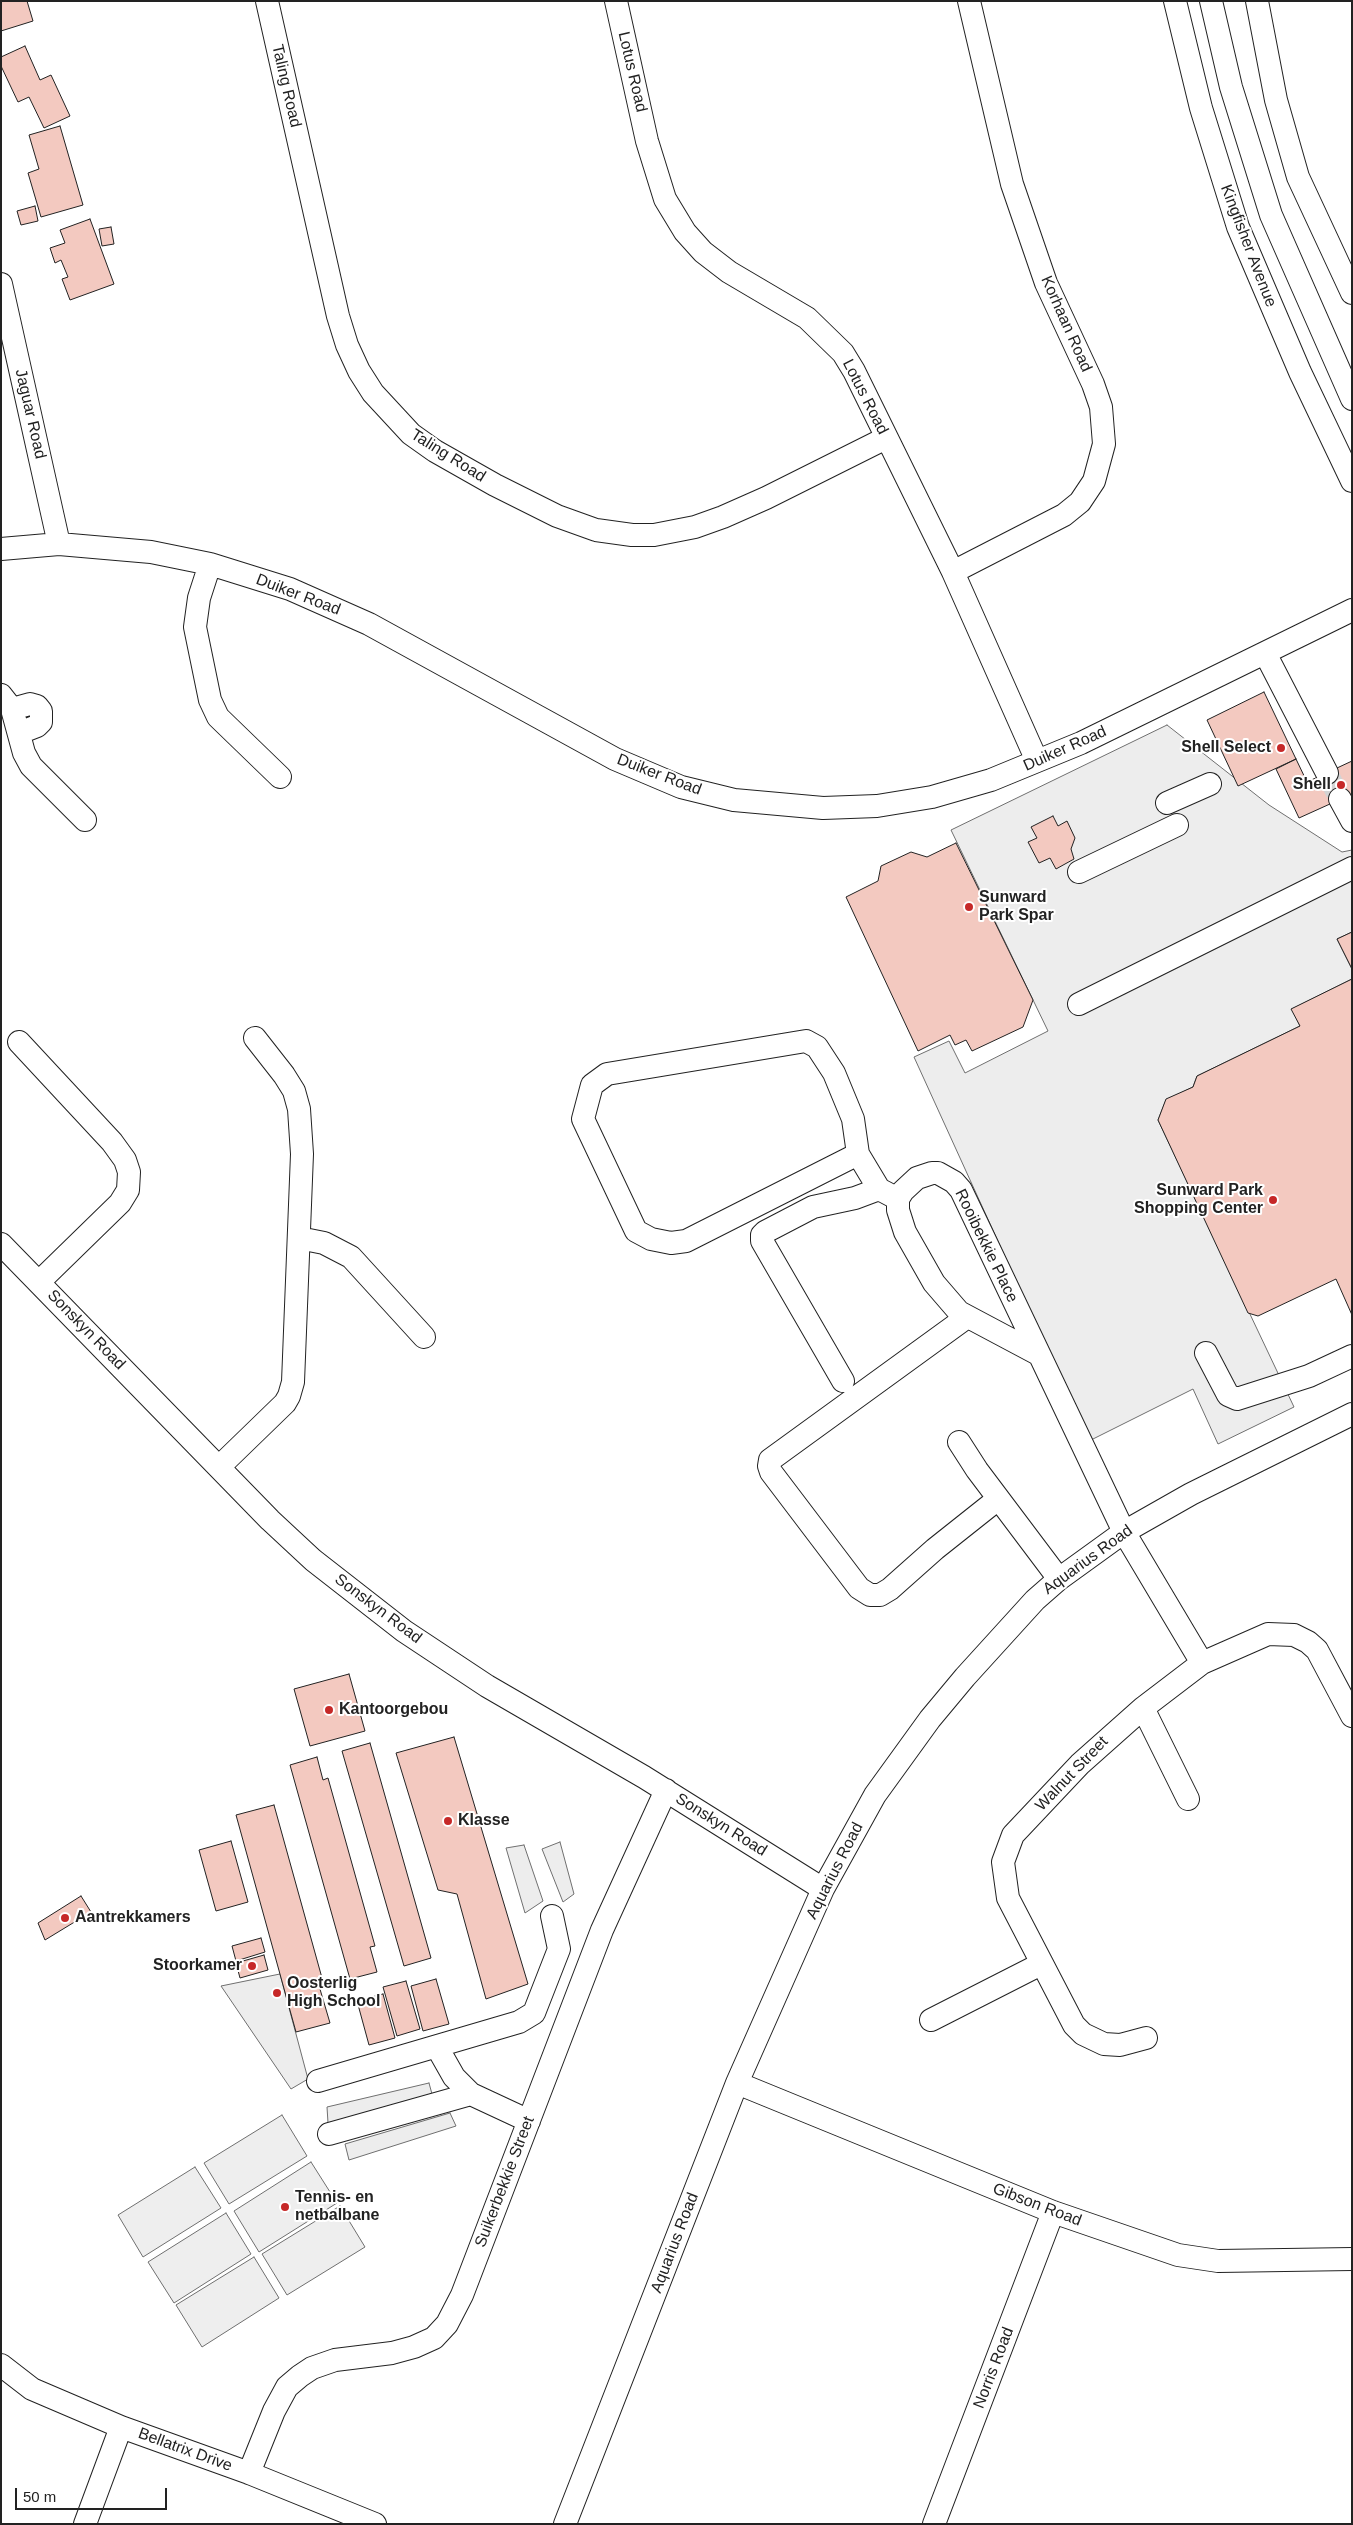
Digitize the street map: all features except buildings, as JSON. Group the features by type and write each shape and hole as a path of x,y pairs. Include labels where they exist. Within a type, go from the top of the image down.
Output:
{"street":[{"name":"Taling Road","path":"266,1 331,285 347,345 359,371 373,393 405,428 435,451 495,485 557,516 596,530 632,535 654,535 695,527 723,517 766,498 886,438"},
{"name":"Lotus Road","path":"616,1 656,175 674,216 703,252 729,272 807,318 843,352 953,572 1037,761"},
{"name":"Korhaan Road","path":"953,572 1064,515 1080,502 1094,481 1104,444 1101,407 1093,384 1046,283 1012,184 970,1"},
{"name":"Kingfisher Avenue","path":"1175,1 1201,108 1238,227 1296,364 1352,481"},
{"name":"Kingfisher Avenue","path":"1212,1 1231,87 1271,215 1352,399"},
{"path":"1257,1 1276,100 1298,177 1352,293"},
{"name":"Jaguar Road","path":"1,284 59,544"},
{"name":"Duiker Road","path":"1,549 59,544 151,552 210,564 290,589 369,624 615,759 681,787 734,800 823,808 876,806 932,797 991,780 1081,743 1352,610"},
{"path":"210,564 200,598 195,627 210,700 218,718 280,777"},
{"path":"1265,654 1327,773"},
{"path":"7,702 30,704 41,710 41,722 37,726 18,733 31,766 85,820"},
{"path":"1167,803 1210,784"},
{"path":"1340,799 1352,821"},
{"path":"1078,872 1177,825"},
{"path":"1079,1004 1352,868"},
{"path":"218,1467 289,1396 293,1382 302,1154 299,1109 294,1091 255,1038"},
{"path":"858,1154 686,1242 671,1243 651,1239 636,1231 583,1118 592,1085 607,1074 806,1041 817,1047 834,1073 853,1119 858,1154 889,1194 900,1222 917,1255 944,1297 967,1317 1038,1354"},
{"path":"19,1042 112,1142 125,1160 129,1172 128,1190 120,1203 39,1282"},
{"name":"Rooibekkie Place","path":"889,1194 924,1175 938,1174 954,1182 967,1201 1124,1532 1202,1663"},
{"path":"843,1381 762,1241 762,1235 813,1207 855,1198 889,1194"},
{"path":"299,1238 324,1243 351,1257 424,1337"},
{"name":"Sonskyn Road","path":"1,1244 218,1467 313,1560 404,1631 487,1686 666,1790 823,1889"},
{"path":"967,1317 770,1460 769,1466 771,1472 859,1588 870,1595 880,1595 890,1589 935,1549 998,1498"},
{"path":"1206,1353 1228,1395 1237,1399 1309,1376 1352,1356"},
{"name":"Aquarius Road","path":"565,2524 737,2083 823,1889 875,1795 930,1718 1035,1600 1059,1579 1124,1532 1191,1494 1350,1418"},
{"path":"959,1442 998,1498 1059,1579"},
{"name":"Walnut Street","path":"1146,2038 1112,2045 1083,2034 1065,2011 1008,1898 1003,1874 1006,1849 1013,1836 1080,1764 1143,1708 1202,1663 1268,1634 1294,1635 1308,1642 1317,1650 1352,1716"},
{"path":"1143,1708 1188,1799"},
{"name":"Suikerbekkie Street","path":"249,2472 274,2411 287,2387 300,2376 312,2368 335,2360 392,2353 414,2347 434,2338 447,2324 462,2295 602,1930 666,1790"},
{"path":"318,2081 520,2022 534,2013 559,1949 552,1916"},
{"path":"931,2020 1041,1964"},
{"path":"437,2047 454,2077 471,2094 529,2121"},
{"name":"Gibson Road","path":"737,2083 1054,2212 1178,2254 1197,2259 1218,2261 1352,2259"},
{"path":"328,2134 471,2094"},
{"name":"Norris Road","path":"934,2524 1054,2212"},
{"name":"Bellatrix Drive","path":"1,2366 32,2389 121,2427 249,2472 371,2523"},
{"path":"85,2524 121,2427"}],"shaded area":[{"path":"1167,725 1269,805 1342,852 1352,850 1352,932 1337,939 1352,969 1352,979 1292,1009 1300,1026 1197,1076 1193,1087 1166,1100 1158,1120 1294,1407 1218,1444 1193,1389 1089,1441 914,1057 949,1041 965,1073 1048,1031 951,830"},
{"path":"560,1842 574,1894 563,1902 542,1849"},
{"name":"Klasse","path":"524,1845 543,1901 525,1913 506,1848"},
{"path":"280,1974 308,2079 291,2089 221,1986"},
{"path":"429,2083 432,2094 328,2123 327,2107"},
{"path":"450,2113 456,2126 349,2160 345,2144"},
{"name":"Tennis- en netbalbane","path":"282,2115 307,2156 229,2204 204,2163"},
{"name":"Tennis- en netbalbane","path":"311,2162 337,2203 259,2252 234,2211"},
{"path":"195,2167 221,2208 143,2257 118,2215"},
{"name":"Tennis- en netbalbane","path":"340,2206 365,2247 287,2295 262,2254"},
{"path":"226,2213 251,2254 174,2303 148,2262"},
{"path":"254,2257 279,2298 202,2347 176,2305"}],"tunnel":[{"path":"1327,773 1340,799"}],"place":[{"name":"Shell Select","path":"1281,748"},
{"name":"Shell","path":"1341,785"},
{"name":"Sunward Park Spar","path":"969,907"},
{"name":"Sunward Park Shopping Center","path":"1273,1200"},
{"name":"Kantoorgebou","path":"329,1710"},
{"name":"Klasse","path":"448,1821"},
{"name":"Aantrekkamers","path":"65,1918"},
{"name":"Stoorkamer","path":"252,1966"},
{"name":"Oosterlig High School","path":"277,1993"},
{"name":"Tennis- en netbalbane","path":"285,2207"}]}
